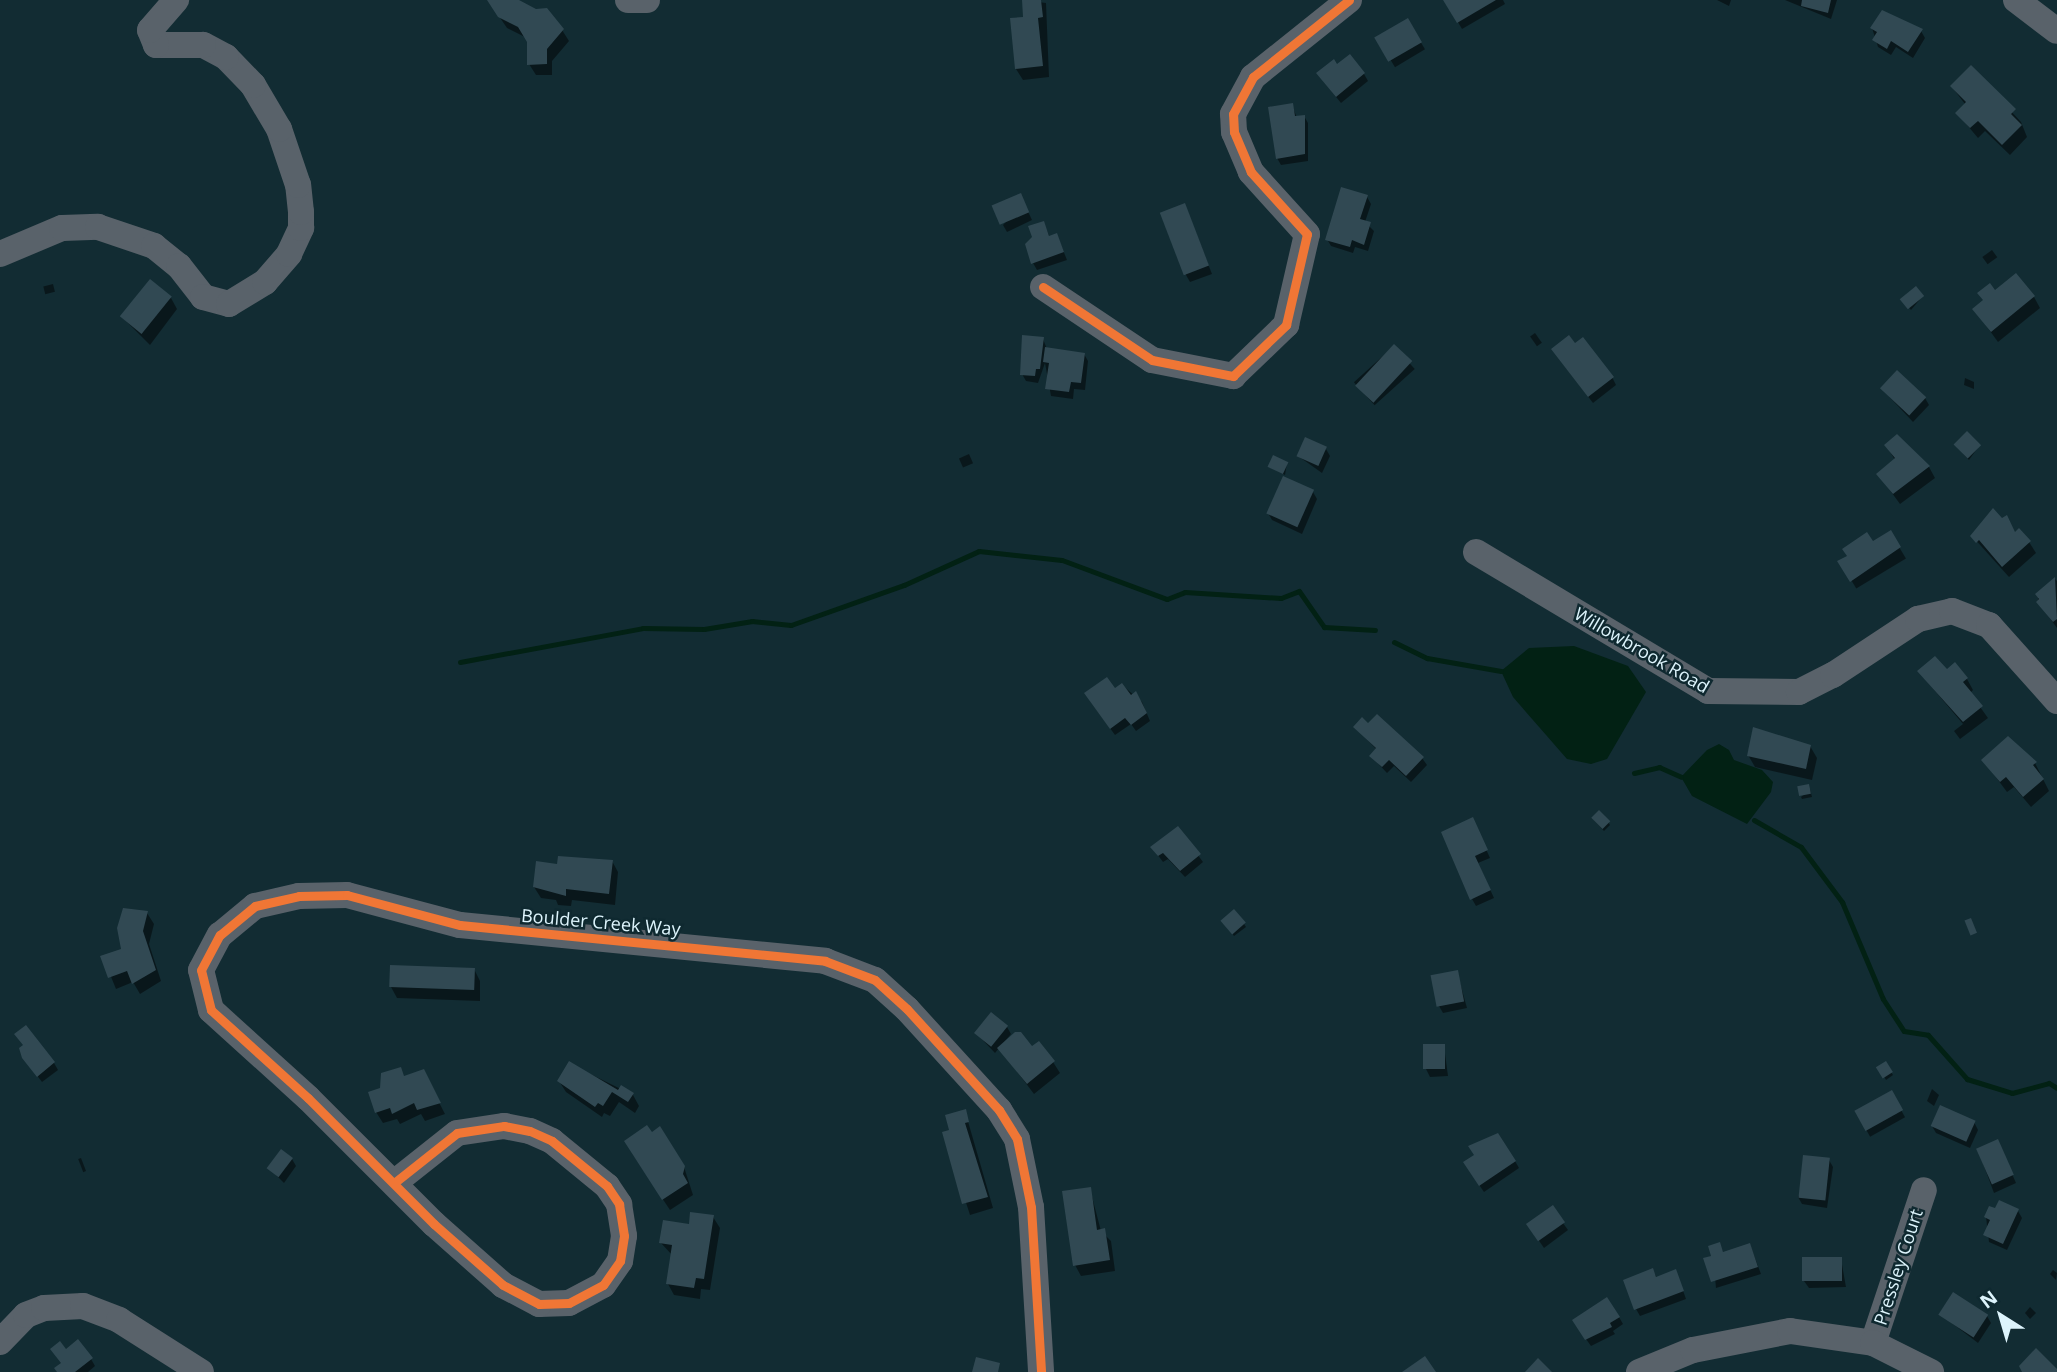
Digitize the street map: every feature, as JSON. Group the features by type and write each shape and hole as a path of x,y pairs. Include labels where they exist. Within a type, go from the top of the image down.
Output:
{"street":[{"path":"0,254 62,228 98,227 154,246 179,266 203,297 229,304 265,282 289,254 297,240 302,212 298,185 279,129 253,85 226,57 203,45 156,45 150,30 176,0"},
{"path":"628,0 647,0"},
{"path":"1043,287 1152,360 1233,376 1286,325 1307,234 1251,172 1234,132 1233,114 1253,76 1349,0"},
{"path":"2016,0 2057,31"},
{"name":"Willowbrook Road","path":"1476,552 1709,691 1800,692 1918,619 1952,611 1989,625 2057,701"},
{"name":"Boulder Creek Way","path":"394,1184 457,1133 504,1126 530,1131 552,1141 607,1186 619,1204 624,1236 620,1261 603,1285 569,1303 539,1304 503,1285 394,1184 211,1010 201,970 220,935 255,906 299,896 347,895 460,925 825,961 875,980 907,1009 999,1110 1017,1139 1031,1207 1041,1372"},
{"name":"Pressley Court","path":"1873,1343 1924,1190"},
{"path":"0,1342 26,1315 44,1308 83,1306 119,1320 201,1372"},
{"path":"1639,1372 1693,1350 1790,1331 1873,1343 1931,1372"}],"shaded area":[{"path":"1574,646 1628,666 1646,692 1607,759 1591,764 1567,759 1513,697 1501,671 1529,648"},
{"path":"1719,744 1729,750 1734,760 1762,770 1773,782 1771,792 1747,824 1692,796 1681,777 1707,750"}],"building":[{"path":"487,0 519,0 536,9 547,8 564,29 547,49 547,64 527,65 527,42 518,27 498,17"},
{"path":"1022,0 1041,0 1043,17 1038,18 1043,66 1015,69 1010,18 1023,17"},
{"path":"1443,0 1496,0 1457,23"},
{"path":"1802,0 1831,0 1828,13 1801,6"},
{"path":"1882,10 1923,29 1908,52 1891,41 1887,49 1872,40 1877,32 1870,28"},
{"path":"1408,18 1422,42 1388,62 1374,38"},
{"path":"1350,54 1365,73 1336,97 1316,73 1334,59 1337,64"},
{"path":"1971,65 2016,109 2011,114 2022,125 2002,145 1978,121 1970,128 1955,113 1966,102 1950,86"},
{"path":"1293,103 1295,116 1305,115 1305,154 1276,159 1268,107"},
{"path":"1341,187 1368,195 1360,219 1371,222 1364,245 1352,240 1350,247 1325,240"},
{"path":"1021,193 1029,212 1000,225 992,206"},
{"path":"1185,203 1209,266 1184,275 1160,213"},
{"path":"1044,221 1049,236 1057,233 1064,252 1031,264 1025,244 1032,237 1028,226"},
{"path":"2016,273 2035,296 1991,332 1972,309 1983,300 1977,293 1990,283 1995,290"},
{"path":"150,279 172,297 142,334 120,316"},
{"path":"1916,286 1924,296 1908,309 1900,299"},
{"path":"1022,335 1044,337 1040,369 1036,369 1035,376 1020,375"},
{"path":"1569,335 1575,343 1583,337 1614,377 1588,397 1551,349"},
{"path":"1394,344 1412,361 1373,403 1355,386"},
{"path":"1045,347 1085,353 1081,383 1071,382 1069,392 1045,389 1049,363 1043,362"},
{"path":"1897,370 1926,397 1909,416 1880,388"},
{"path":"1967,431 1981,445 1968,459 1954,444"},
{"path":"1897,434 1930,466 1893,494 1876,474 1895,458 1884,445"},
{"path":"1305,437 1327,447 1318,466 1296,456"},
{"path":"1273,455 1288,462 1283,474 1268,467"},
{"path":"1283,476 1314,490 1297,527 1266,513"},
{"path":"1993,508 2002,518 2007,515 2015,532 2019,528 2031,541 2002,567 1979,540 1976,543 1970,536"},
{"path":"1891,530 1901,547 1850,582 1837,561 1847,556 1842,549 1867,532 1873,541"},
{"path":"2055,577 2057,619 2053,622 2036,602 2039,599 2035,594"},
{"path":"1935,656 1947,669 1955,662 1968,678 1963,682 1983,706 1963,722 1917,671"},
{"path":"1107,677 1115,688 1122,683 1131,695 1136,691 1147,713 1131,725 1125,718 1110,729 1084,693"},
{"path":"1377,714 1424,757 1406,776 1389,760 1382,767 1369,756 1376,748 1353,727 1362,717 1368,723"},
{"path":"1753,727 1811,745 1806,769 1747,756"},
{"path":"2008,736 2037,762 2033,765 2044,779 2023,797 2006,777 2000,782 1981,760"},
{"path":"1809,784 1811,794 1799,796 1797,786"},
{"path":"1599,810 1610,821 1603,829 1591,818"},
{"path":"1473,817 1488,850 1475,856 1491,890 1470,900 1441,832"},
{"path":"1178,826 1201,854 1180,871 1163,853 1158,856 1150,847"},
{"path":"558,856 613,860 609,894 566,889 566,896 533,887 536,861 557,864"},
{"path":"123,908 148,911 143,931 156,970 132,984 127,971 108,978 100,956 121,949 117,928"},
{"path":"1234,909 1246,923 1232,934 1220,921"},
{"path":"1971,918 1977,933 1971,935 1965,921"},
{"path":"390,965 475,968 474,990 389,987"},
{"path":"1458,970 1464,1001 1437,1007 1431,975"},
{"path":"991,1012 1008,1026 991,1047 974,1033"},
{"path":"26,1025 55,1062 37,1077 22,1058 19,1048 23,1045 14,1034"},
{"path":"1015,1032 1021,1032 1032,1046 1039,1041 1055,1061 1027,1084 997,1048"},
{"path":"1423,1044 1445,1044 1445,1069 1423,1069"},
{"path":"569,1061 618,1090 621,1085 634,1093 628,1102 612,1092 603,1106 598,1103 595,1107 557,1081"},
{"path":"1886,1061 1893,1072 1883,1078 1876,1067"},
{"path":"401,1067 404,1076 424,1069 441,1103 417,1110 414,1103 392,1114 390,1108 375,1113 368,1092 380,1088 381,1073"},
{"path":"1892,1090 1903,1110 1866,1131 1854,1111"},
{"path":"1940,1105 1976,1121 1966,1142 1931,1126"},
{"path":"966,1109 969,1122 965,1123 988,1197 962,1204 942,1132 949,1130 945,1115"},
{"path":"647,1125 652,1132 660,1126 685,1166 683,1174 688,1183 662,1200 624,1141"},
{"path":"1498,1133 1516,1161 1479,1186 1463,1162 1474,1155 1468,1146"},
{"path":"1998,1139 2014,1175 1992,1184 1976,1149"},
{"path":"281,1149 293,1158 279,1177 267,1168"},
{"path":"1803,1155 1830,1158 1825,1201 1799,1198"},
{"path":"1091,1187 1097,1230 1105,1228 1110,1260 1073,1266 1062,1191"},
{"path":"1999,1200 2019,1209 2003,1244 1983,1235 1990,1220 1984,1217 1989,1206 1995,1208"},
{"path":"1553,1205 1565,1222 1538,1241 1526,1224"},
{"path":"690,1212 714,1215 704,1279 696,1278 694,1288 666,1284 672,1245 659,1243 663,1220 689,1224"},
{"path":"1720,1242 1723,1252 1750,1243 1758,1267 1711,1282 1703,1258 1711,1256 1708,1246"},
{"path":"1802,1257 1842,1257 1842,1281 1802,1281"},
{"path":"1653,1268 1656,1277 1676,1269 1684,1291 1634,1310 1623,1280"},
{"path":"1953,1292 1988,1315 1974,1338 1938,1315"},
{"path":"1607,1297 1620,1317 1610,1323 1612,1327 1585,1340 1572,1320"},
{"path":"78,1339 93,1358 75,1372 57,1372 54,1368 61,1363 50,1349 60,1341 66,1349"},
{"path":"2036,1348 2057,1372 2022,1372 2019,1366"},
{"path":"1425,1356 1436,1372 1402,1372"},
{"path":"976,1357 1000,1363 998,1372 972,1372"},
{"path":"1538,1358 1552,1372 1525,1372"}],"waterway":[{"path":"460,662 643,628 704,629 752,621 791,625 904,585 979,551 1062,560 1167,599 1185,592 1281,598 1299,591 1324,627 1375,630"},
{"path":"1394,642 1427,658 1501,671"},
{"path":"1634,773 1659,767 1681,777"},
{"path":"1754,820 1801,847 1842,902 1883,999 1904,1031 1928,1035 1967,1079 2012,1093 2049,1083 2057,1088"}],"cycle path":[{"path":"1043,287 1152,360 1233,376 1286,325 1307,234 1251,172 1234,132 1233,114 1253,77 1349,0"},
{"path":"394,1183 457,1133 504,1126 530,1131 552,1141 607,1186 619,1204 624,1236 620,1261 603,1285 569,1303 539,1304 503,1285 434,1224 308,1098 211,1010 201,970 220,935 255,906 299,896 347,895 460,925 825,961 875,980 907,1009 999,1110 1017,1139 1031,1207 1041,1372"}]}
